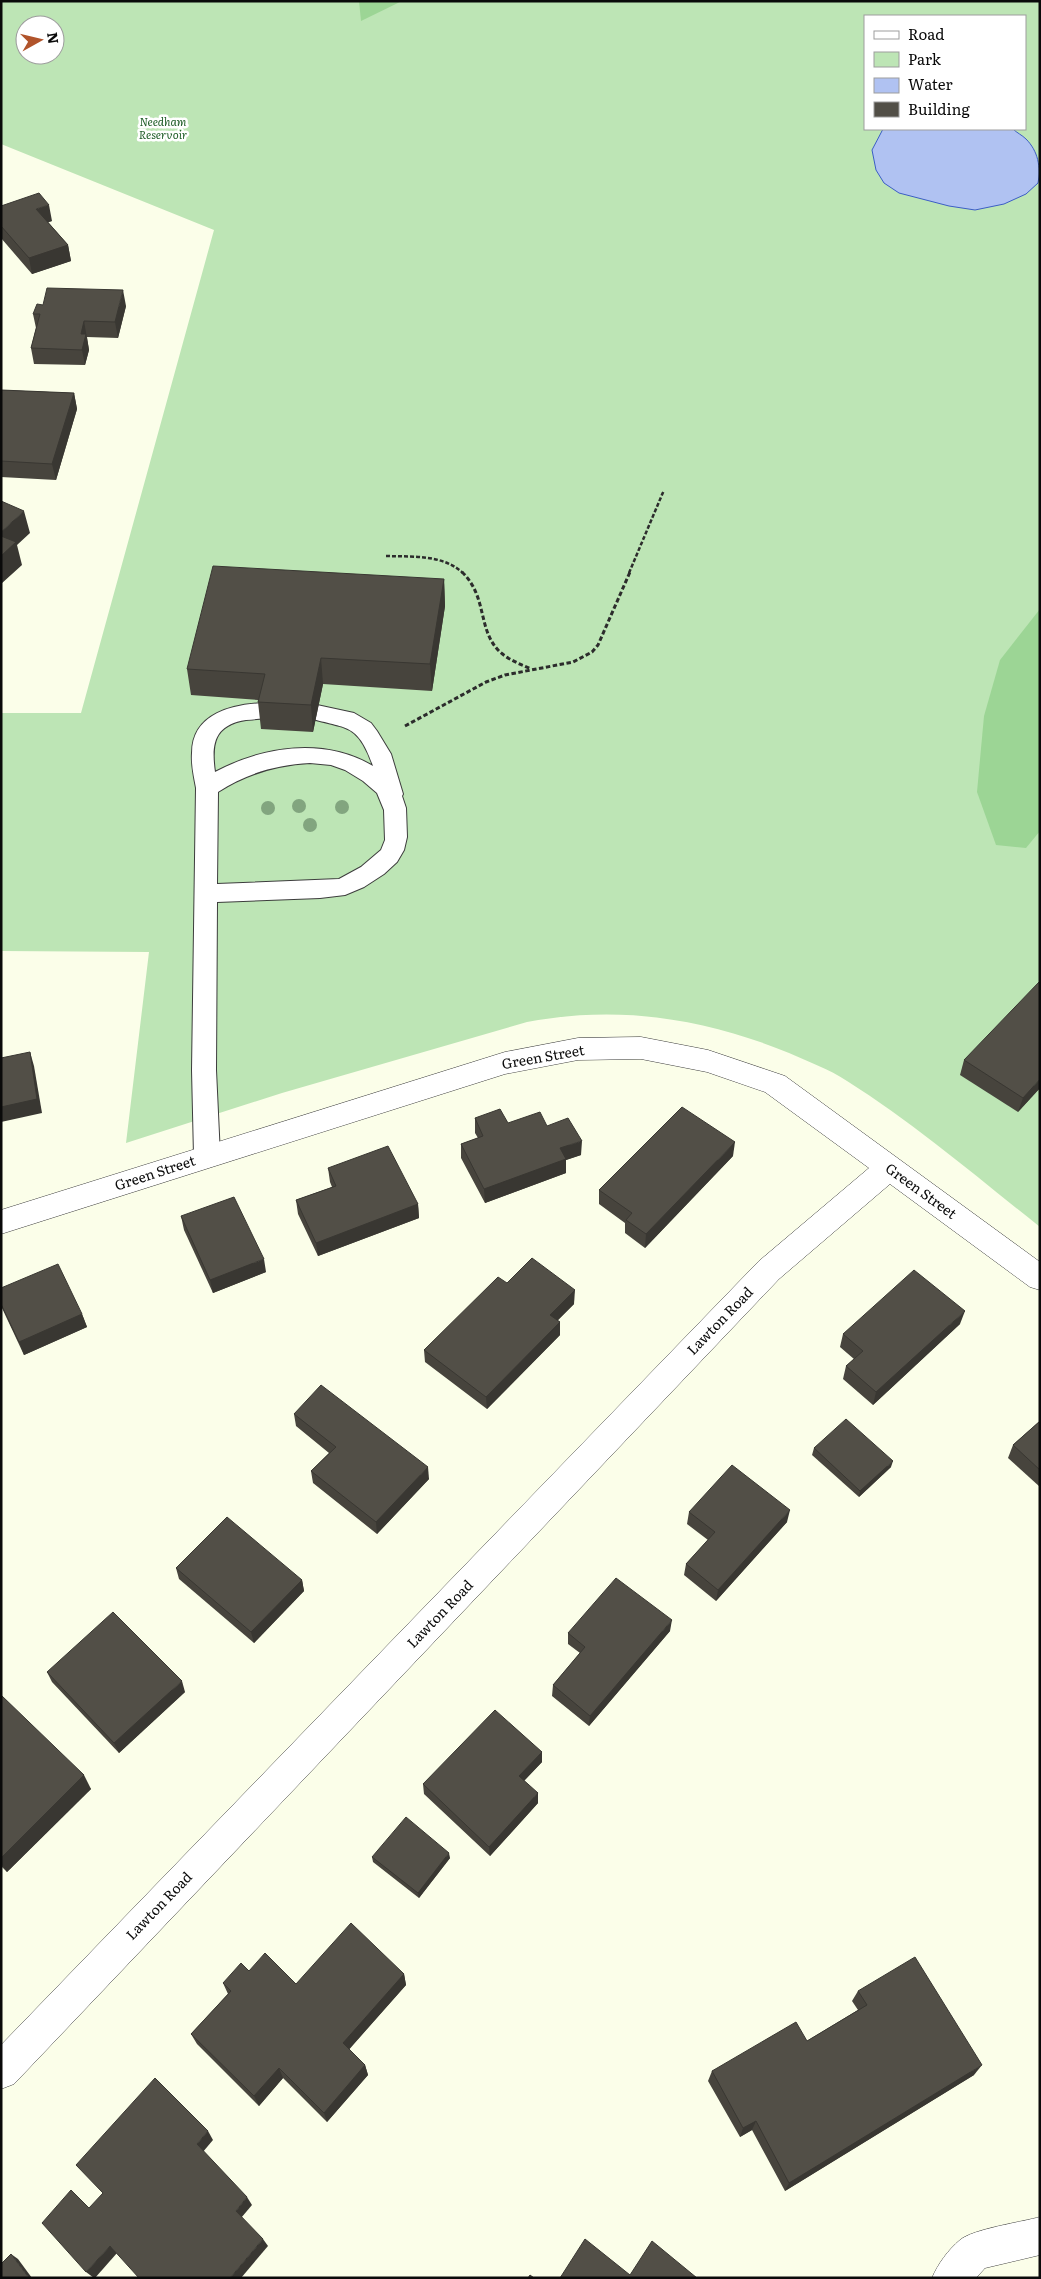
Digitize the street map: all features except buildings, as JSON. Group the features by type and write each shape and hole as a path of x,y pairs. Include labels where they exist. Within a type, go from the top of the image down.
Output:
{"street":[{"name":"Green Street","path":"1,1222 505,1063 562,1052 612,1047 641,1048 708,1061 775,1084 1040,1278"},
{"name":"Lawton Road","path":"1,2071 769,1270 889,1168"},
{"path":"951,2278 974,2252 1040,2236"}],"lane":[{"path":"207,1156 204,1070 207,788 203,752 204,740 210,730 226,717 248,712 266,711"},
{"path":"207,893 313,890 350,884 383,863 395,847 395,806 387,774 374,743 356,723 339,717 317,714"},
{"path":"207,788 223,778 259,763 291,756 311,756 340,760 365,770 389,792 395,806"}],"path":[{"path":"374,743 486,682 505,675 573,662 584,658 598,644 664,490"},
{"path":"386,556 436,560 448,563 459,569 475,585 483,605 487,634 496,649 503,655 532,669"}],"green space":[{"name":"Needham Reservoir","path":"1,1 1040,1 1040,1227 921,1133 833,1073 757,1041 693,1023 660,1018 594,1015 527,1022 282,1093 126,1143 149,952 1,951 1,713 81,713 214,230 1,144"},
{"path":"359,1 402,1 361,21"},
{"path":"1040,609 1040,831 1026,848 996,845 977,792 984,716 1000,660"}],"water":[{"path":"882,130 1014,130 1026,139 1036,154 1039,165 1038,183 1026,194 1004,204 975,210 949,206 899,193 884,183 876,170 872,150"}]}
